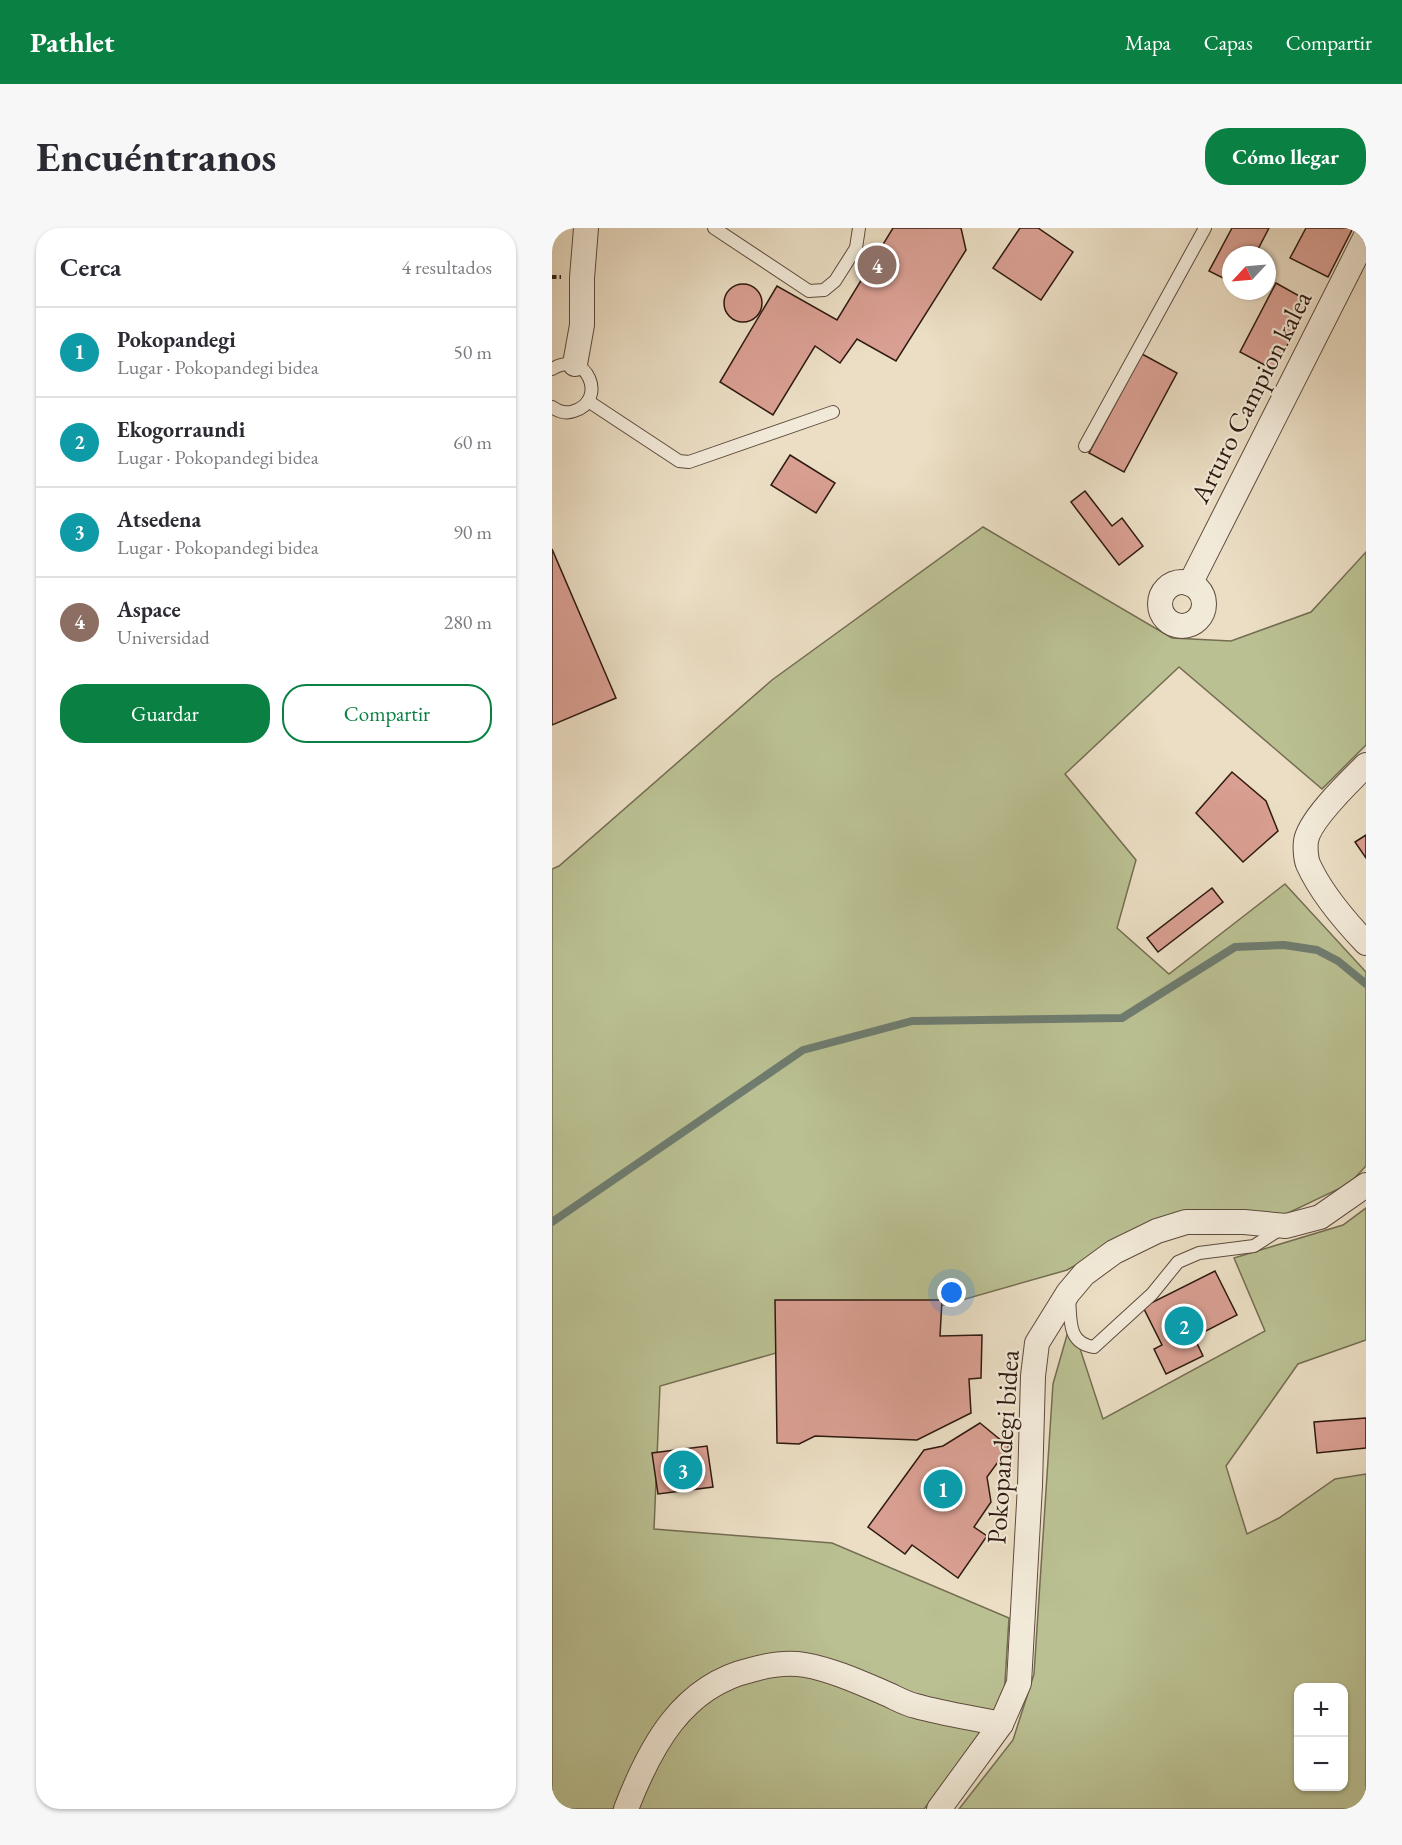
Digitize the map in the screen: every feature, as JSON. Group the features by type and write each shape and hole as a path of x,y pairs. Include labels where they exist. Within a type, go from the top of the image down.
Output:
{"street":[{"path":"563,367 582,325 582,278 586,228"},
{"name":"Arturo Campion kalea","path":"1190,584 1366,236"},
{"path":"1366,765 1324,811 1310,830 1306,842 1307,862 1326,893 1366,943"},
{"name":"Pokopandegi bidea","path":"939,1809 1001,1724 1019,1683 1030,1485 1033,1376 1037,1343 1068,1293 1084,1274 1114,1252 1157,1231 1186,1222 1244,1222 1286,1226 1320,1217 1366,1185"},
{"path":"626,1809 635,1785 655,1746 680,1710 704,1689 736,1673 771,1665 804,1665 854,1680 915,1706 1001,1724"}],"lane":[{"path":"714,228 808,291 824,290 835,281 856,248 859,228"},
{"path":"1085,446 1205,228"},
{"path":"552,407 563,412 577,411 588,401 591,394 587,373 563,367"},
{"path":"588,401 679,461 689,462 833,412"},
{"path":"1068,1293 1072,1334 1083,1345 1094,1347 1152,1294 1178,1262 1198,1253 1254,1246 1286,1226"}],"path":[{"path":"552,228 552,238"}],"green space":[{"path":"983,527 1172,638 1231,641 1311,612 1366,552 1366,745 1322,789 1179,667 1065,774 1136,860 1117,928 1169,974 1285,884 1366,972 1366,1166 1349,1184 1286,1214 1162,1217 1067,1270 660,1386 654,1529 832,1543 1009,1618 1004,1698 978,1742 924,1809 552,1809 552,869 559,866 772,680"},
{"path":"1366,1208 1366,1340 1298,1364 1226,1466 1247,1534 1279,1518 1335,1479 1366,1474 1366,1809 959,1809 1013,1740 1034,1674 1053,1384 1071,1321 1103,1419 1265,1331 1234,1258 1343,1225"}],"building":[{"path":"893,228 961,228 966,250 896,361 857,339 840,363 815,346 773,415 720,382 777,286 837,320"},
{"path":"1020,228 1038,228 1073,252 1041,300 993,268"},
{"path":"1232,228 1269,228 1260,246 1222,246"},
{"path":"1306,228 1353,228 1328,277 1290,258"},
{"path":"1222,247 1222,278 1209,271"},
{"path":"1276,283 1310,302 1274,370 1240,352 1267,300 1276,300"},
{"path":"743,284 750,285 756,290 761,296 761,310 756,316 750,321 743,322 736,321 730,316 725,310 724,303 725,296 730,290 736,285"},
{"path":"1142,354 1177,373 1124,472 1089,453"},
{"path":"790,455 835,483 816,513 771,485"},
{"path":"1085,491 1112,526 1122,518 1143,546 1119,565 1071,502"},
{"path":"552,549 616,698 552,725"},
{"path":"1232,772 1266,801 1278,831 1243,862 1196,813"},
{"path":"1366,835 1366,858 1355,842"},
{"path":"1212,888 1223,902 1158,952 1147,938"},
{"path":"1215,1271 1237,1315 1194,1337 1203,1356 1166,1374 1154,1349 1162,1345 1143,1307"},
{"path":"775,1300 942,1300 940,1336 982,1335 981,1378 969,1379 971,1413 917,1440 815,1436 799,1444 777,1443"},
{"path":"1366,1418 1366,1448 1317,1453 1314,1422"},
{"path":"980,1423 1009,1447 987,1477 991,1502 974,1527 987,1536 958,1578 912,1545 905,1554 868,1527 924,1450 943,1446"},
{"path":"707,1446 713,1487 658,1494 652,1453"}],"waterway":[{"path":"552,1222 803,1050 912,1021 1122,1018 1235,947 1284,945 1317,950 1338,961 1366,984"}],"place":[{"name":"Aspace","path":"877,265"},
{"name":"Ekogorraundi","path":"1184,1326"},
{"name":"Atsedena","path":"683,1470"},
{"name":"Pokopandegi","path":"943,1489"}]}
